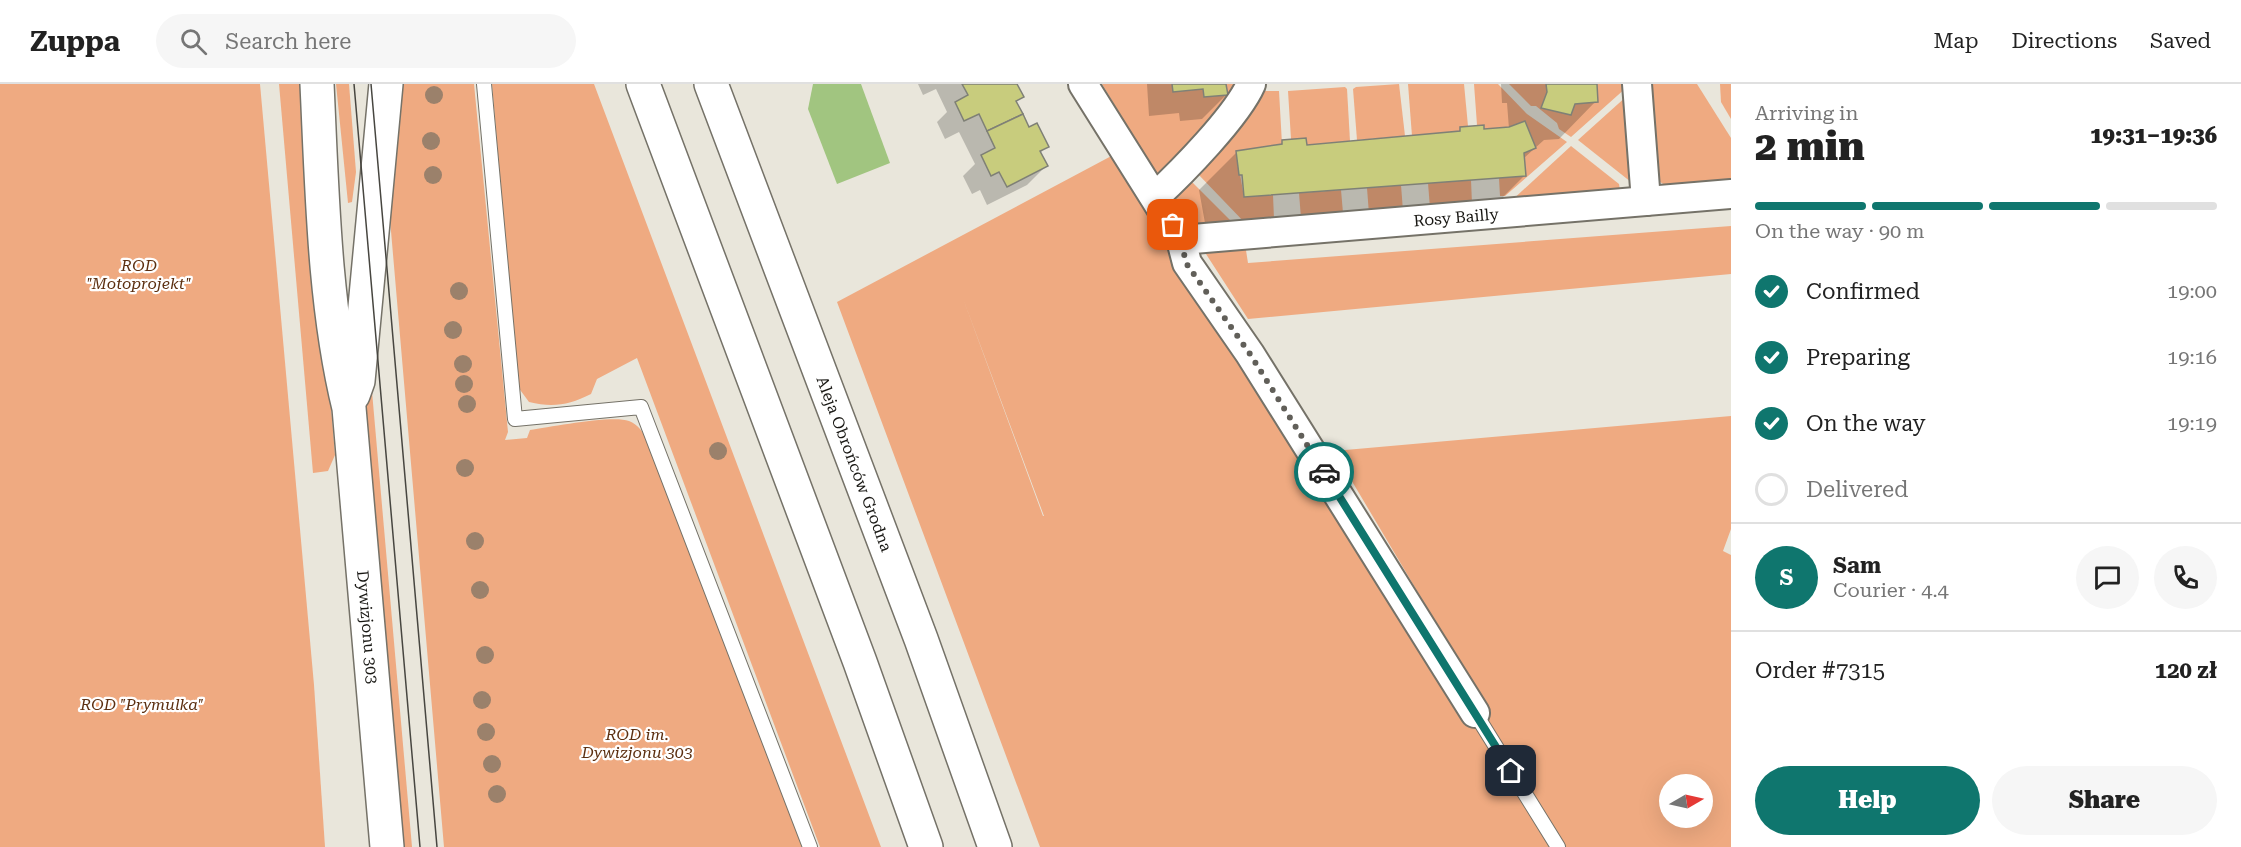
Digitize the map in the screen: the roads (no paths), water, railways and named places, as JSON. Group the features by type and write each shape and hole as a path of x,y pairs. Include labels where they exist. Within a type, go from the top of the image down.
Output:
{"main road":[{"name":"Dywizjonu 303","path":"317,84 323,204 338,356 348,408 387,847"},
{"name":"Dywizjonu 303","path":"348,408 358,381 386,84"},
{"path":"643,84 860,662 926,847"},
{"name":"Aleja Obrońców Grodna","path":"711,84 921,639 995,847"}],"street":[{"path":"1083,84 1181,240 1186,263 1250,354 1475,713"},
{"path":"1155,197 1174,180 1240,103 1251,84"},
{"path":"1636,84 1646,201"},
{"name":"Rosy Bailly","path":"1181,240 1731,194"}],"lane":[{"path":"484,84 515,419 641,407 810,847"},
{"path":"1475,713 1558,847"}],"tram line":[{"path":"354,84 420,847"},
{"path":"371,84 437,847"}],"park label":[{"name":"ROD \"Motoprojekt\"","path":"139,274"},
{"name":"ROD \"Prymulka\"","path":"142,704"},
{"name":"ROD im. Dywizjonu 303","path":"637,743"}]}
